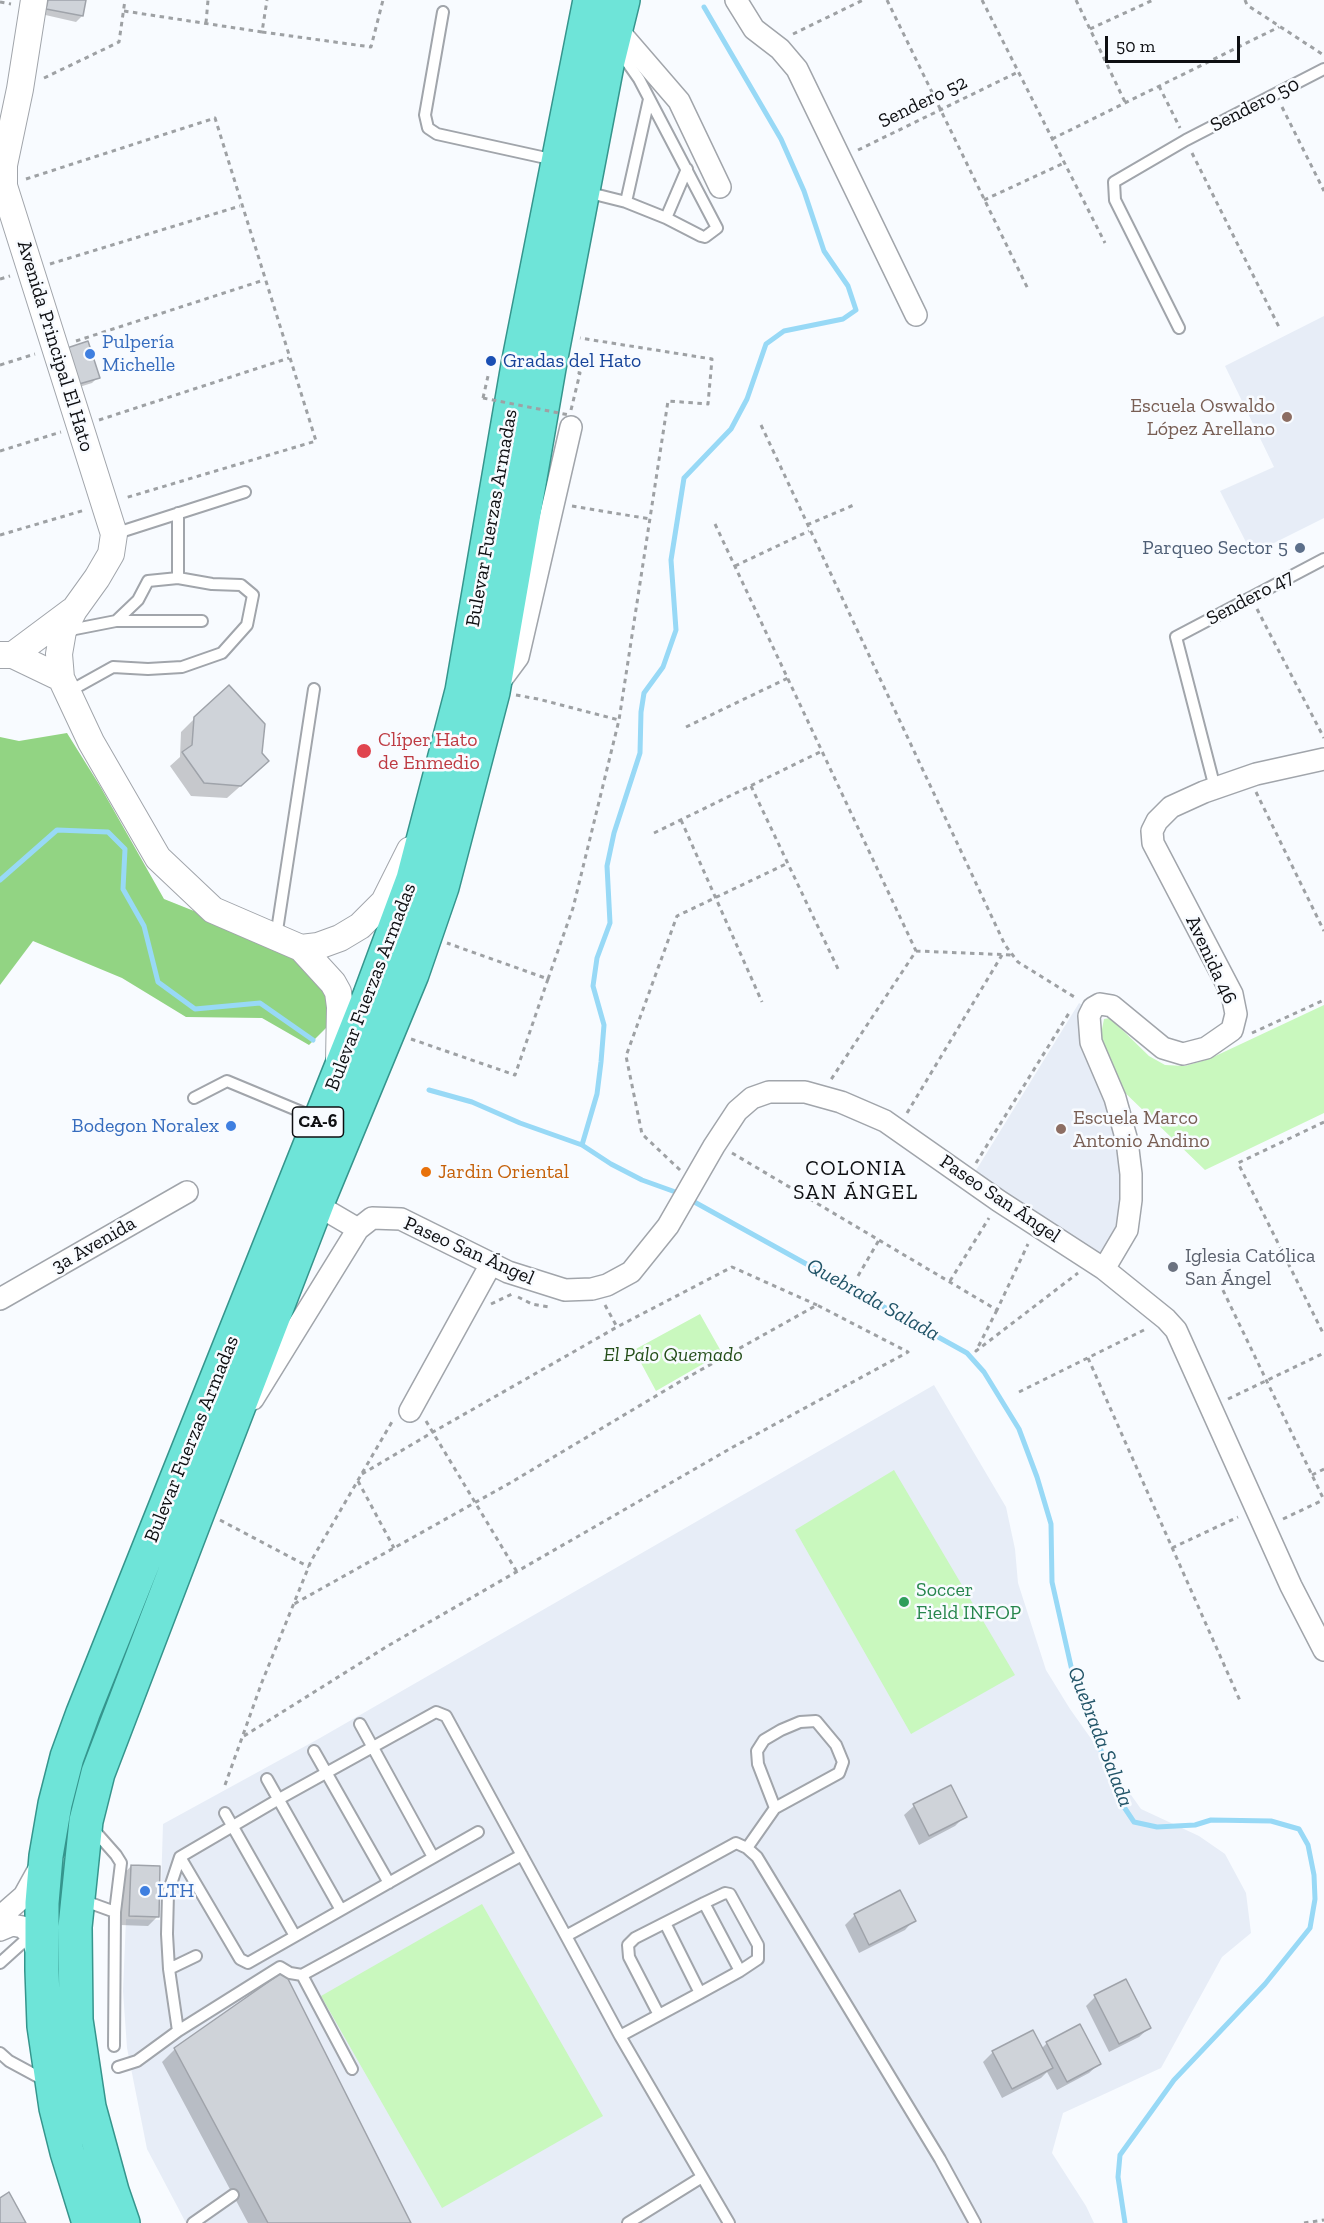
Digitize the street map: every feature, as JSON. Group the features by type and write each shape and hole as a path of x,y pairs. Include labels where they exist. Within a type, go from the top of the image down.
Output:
{"highway":[{"name":"Bulevar Fuerzas Armadas","path":"89,2223 67,2152 52,2085 44,2026 42,1903 46,1856 67,1757 370,995 413,879 462,691 518,365 590,0"},
{"name":"Bulevar Fuerzas Armadas","path":"123,2223 99,2146 82,2069 74,1988 77,1898 86,1821 98,1773 317,1204 389,1032 442,887 493,692 555,334 617,23"}],"street":[{"name":"Avenida Principal El Hato","path":"34,0 20,89 4,165 4,186 114,534"},
{"path":"736,0 754,29 772,43 797,69 916,315"},
{"path":"617,23 679,101 720,187"},
{"path":"493,692 518,657 554,503 570,421"},
{"path":"114,534 111,554 68,620 59,654 65,685 91,742 158,858 213,910 302,948 326,974 338,992 339,1070"},
{"path":"6,655 68,620"},
{"path":"6,655 65,685"},
{"name":"Avenida 46","path":"1085,1004 1112,1006 1163,1047 1183,1054 1206,1048 1232,1030 1236,1014 1232,994 1153,843 1152,831 1157,821 1171,807 1215,788 1249,777 1324,759"},
{"path":"302,948 318,946 340,938 360,926 384,902 434,801"},
{"path":"1085,1004 1089,1016 1091,1042 1115,1098 1127,1141 1131,1174 1131,1200 1127,1230 1099,1265"},
{"name":"Paseo San Ángel","path":"358,1229 372,1218 401,1219 508,1272 565,1290 607,1285 631,1272 668,1226 714,1146 737,1111 752,1098 769,1092 805,1092 841,1102 885,1121 999,1201 1099,1265 1166,1318 1176,1330 1291,1586 1324,1650"},
{"name":"3a Avenida","path":"0,1299 187,1192"},
{"path":"224,1444 303,1321 358,1229 317,1204"},
{"path":"417,1414 491,1264"},
{"path":"0,1917 24,1896 46,1856"},
{"path":"0,1930 12,1925 23,1927 31,1935 42,1970"}],"lane":[{"path":"443,12 425,115 428,128 437,134 559,160"},
{"path":"583,191 626,202 705,237 717,228 639,79 617,23"},
{"name":"Sendero 50","path":"1179,328 1115,200 1114,182 1186,140 1324,69"},
{"path":"626,202 649,99"},
{"path":"666,218 687,169"},
{"path":"114,534 245,492"},
{"path":"178,513 178,578"},
{"name":"Sendero 47","path":"1215,788 1176,637 1324,560"},
{"path":"65,685 113,667 148,669 182,667 222,653 248,625 253,595 241,585 212,584 178,578 148,581 138,600 116,621"},
{"path":"68,620 202,621"},
{"path":"276,937 314,689"},
{"path":"194,1098 227,1081 319,1119"},
{"path":"178,2031 169,1969 168,1893 180,1857 279,1798 436,1712 446,1716 620,2036 729,2223"},
{"path":"747,1848 775,1808 839,1773 843,1762 836,1744 816,1721 800,1722 781,1730 764,1740 757,1750 758,1764 775,1808"},
{"path":"360,1724 433,1857"},
{"path":"314,1751 389,1883"},
{"path":"267,1779 341,1910"},
{"path":"225,1813 295,1936"},
{"path":"86,1821 121,1863 115,1912 114,2046"},
{"path":"180,1857 240,1959 248,1964 478,1832"},
{"path":"566,1936 736,1843 747,1848 757,1857 940,2159 975,2223"},
{"path":"118,2067 136,2061 178,2031 280,1966 290,1973 302,1975 522,1855"},
{"path":"620,2036 700,1993 740,1971 758,1959 758,1945 733,1896 725,1893 636,1938 628,1945 629,1957 659,2015"},
{"path":"77,1898 115,1912"},
{"path":"704,1903 740,1971"},
{"path":"665,1923 700,1993"},
{"path":"0,1963 31,1935"},
{"path":"169,1969 196,1956"},
{"path":"302,1975 352,2069"},
{"path":"3,2060 52,2085"},
{"path":"628,2223 702,2177"},
{"path":"193,2223 233,2195"}],"path":[{"path":"20,89 119,42 126,0"},
{"path":"206,24 208,0"},
{"path":"262,32 267,0"},
{"path":"124,11 371,47 383,0"},
{"path":"772,43 863,0"},
{"path":"887,0 1028,289"},
{"path":"982,0 1105,243"},
{"path":"1076,0 1125,102"},
{"path":"1090,29 1153,0"},
{"path":"1245,0 1247,5 1324,56"},
{"path":"1247,5 1250,0"},
{"path":"1052,139 1279,27"},
{"name":"Sendero 52","path":"841,158 1018,72"},
{"path":"1159,86 1280,329"},
{"path":"1276,94 1324,191"},
{"path":"0,536 316,441 214,118 4,186"},
{"path":"984,200 1064,162"},
{"path":"31,270 240,206"},
{"path":"0,365 264,280"},
{"path":"389,1032 515,1075 573,908 620,720 668,401 708,404 712,359 555,334"},
{"path":"0,451 289,358"},
{"path":"490,371 483,398 570,421 580,373"},
{"path":"761,425 1005,945 1018,962 1085,1004 967,1177"},
{"path":"554,503 650,519"},
{"path":"807,525 856,504"},
{"path":"715,524 916,951"},
{"path":"735,566 810,531"},
{"path":"1251,598 1324,738"},
{"path":"686,727 788,678"},
{"path":"493,692 538,699 620,720"},
{"path":"654,833 822,752"},
{"path":"1249,777 1324,931"},
{"path":"751,786 839,971"},
{"path":"681,820 762,1002"},
{"path":"695,1179 679,1170 642,1134 626,1056 677,916 788,863"},
{"path":"426,935 548,979"},
{"path":"916,951 1013,955"},
{"path":"820,1095 916,951"},
{"path":"897,1130 1002,955"},
{"path":"1232,1030 1251,1033 1324,1000"},
{"path":"1324,1122 1238,1163 1324,1335"},
{"path":"714,1146 735,1154 997,1310"},
{"path":"950,1282 999,1201"},
{"path":"1037,1224 976,1351 1099,1265"},
{"path":"858,1276 879,1240"},
{"path":"225,1785 262,1682 309,1567 361,1475 617,1327 732,1267 817,1305 908,1352 733,1447 386,1647 244,1736"},
{"path":"1172,1548 1261,1518 1324,1500 1219,1282"},
{"path":"596,1287 617,1327"},
{"path":"491,1304 511,1293 532,1304 551,1307"},
{"path":"294,1604 475,1503 681,1381 817,1305"},
{"path":"1019,1392 1166,1318"},
{"path":"1211,1407 1324,1353"},
{"path":"1088,1358 1241,1703"},
{"path":"417,1414 433,1432 517,1572"},
{"path":"1312,1475 1324,1469"},
{"path":"358,1481 394,1548"},
{"path":"199,1509 309,1567"},
{"path":"1304,2223 1324,2220"}],"shaded area":[{"name":"Escuela Oswaldo López Arellano","path":"1324,316 1324,518 1252,554 1220,491 1274,467 1225,366"},
{"name":"Escuela Marco Antonio Andino","path":"1079,1003 1089,1009 1113,1101 1127,1202 1104,1260 975,1172"},
{"path":"934,1385 1006,1507 1015,1549 1018,1583 1046,1670 1070,1709 1141,1809 1199,1836 1225,1854 1246,1893 1251,1933 1222,1957 1161,2068 1063,2113 1052,2153 1086,2206 1094,2223 186,2223 147,2149 127,2048 123,1991 126,1919 160,1920 163,1824 320,1738"}],"green space":[{"path":"67,733 164,899 199,913 297,960 328,992 329,1025 309,1045 262,1018 186,1017 122,978 33,941 0,985 0,737 19,741"},
{"path":"1324,1005 1324,1113 1205,1170 1118,1086 1099,1044 1104,1019 1110,1018 1149,1056 1165,1065 1185,1066 1209,1059"},
{"name":"El Palo Quemado","path":"700,1314 722,1353 656,1391 634,1350"},
{"name":"Soccer Field INFOP","path":"894,1470 1015,1675 911,1734 795,1530"},
{"path":"482,1904 603,2116 442,2208 321,1996"}],"building":[{"path":"48,0 86,0 83,16 46,9"},
{"path":"88,341 100,378 79,384 67,348"},
{"path":"229,685 265,724 262,753 269,761 241,786 204,783 182,752 192,745 194,717"},
{"path":"951,1785 967,1817 929,1836 913,1804"},
{"name":"LTH","path":"131,1865 160,1866 159,1917 129,1916"},
{"path":"900,1890 916,1921 869,1945 854,1914"},
{"path":"284,1971 411,2223 268,2223 174,2048"},
{"path":"1126,1979 1151,2028 1119,2044 1094,1995"},
{"path":"1080,2024 1101,2064 1067,2082 1046,2042"},
{"path":"1033,2030 1053,2068 1012,2089 992,2051"},
{"path":"9,2192 26,2223 0,2223 0,2198"}],"waterway":[{"path":"582,1145 597,1094 601,1062 604,1025 593,986 597,958 610,923 607,866 614,833 640,753 644,693 663,667 676,630 671,560 684,478 731,429 747,399 766,344 784,331 843,319 856,310 848,286 824,251 804,191 781,139 704,7"},
{"name":"Quebrada Salada","path":"0,880 57,830 108,832 125,849 123,889 144,926 158,982 195,1009 260,1003 313,1040"},
{"name":"Quebrada Salada","path":"429,1090 472,1102 520,1123 582,1145 642,1180 681,1194"},
{"name":"Quebrada Salada","path":"689,1199 967,1353 984,1372 1019,1429 1037,1477 1051,1524 1052,1582 1075,1684 1122,1804 1134,1822 1157,1827 1195,1825 1211,1820 1271,1821 1299,1829 1308,1845 1314,1875 1315,1899 1310,1928 1265,1984 1174,2080 1120,2155 1118,2177 1125,2223"}],"place":[{"name":"Pulpería Michelle","path":"90,354"},
{"name":"Gradas del Hato","path":"491,361"},
{"name":"Escuela Oswaldo López Arellano","path":"1287,417"},
{"name":"Parqueo Sector 5","path":"1300,548"},
{"name":"Clíper Hato de Enmedio","path":"364,751"},
{"name":"Bodegon Noralex","path":"231,1126"},
{"name":"Escuela Marco Antonio Andino","path":"1061,1129"},
{"name":"Jardin Oriental","path":"426,1172"},
{"name":"Iglesia Católica San Ángel","path":"1173,1267"},
{"name":"Soccer Field INFOP","path":"904,1602"},
{"name":"LTH","path":"145,1891"}],"district":[{"name":"COLONIA SAN ÁNGEL","path":"856,1181"}]}
